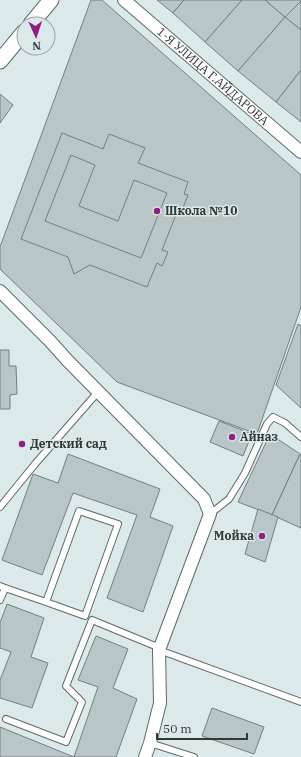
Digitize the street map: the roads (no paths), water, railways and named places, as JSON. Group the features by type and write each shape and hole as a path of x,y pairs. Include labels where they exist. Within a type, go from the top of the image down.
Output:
{"street":[{"path":"38,16 51,0"},
{"name":"1-Я УЛИЦА Г.АЙДАРОВА","path":"124,0 301,152"},
{"path":"0,61 16,42"},
{"path":"0,291 204,499 210,514 159,649 160,703 145,757"}],"lane":[{"path":"0,507 35,464 98,392"},
{"path":"210,514 229,499 245,473 267,424 273,418 285,423 301,437"},
{"path":"46,602 79,510 118,524 85,616"},
{"path":"0,600 2,587 85,616 159,649 301,702"},
{"path":"6,719 66,742 82,702 66,686 92,620"},
{"path":"150,743 194,757"}],"place":[{"name":"Школа №10","path":"157,211"},
{"name":"Айназ","path":"232,437"},
{"name":"Детский сад","path":"22,444"},
{"name":"Мойка","path":"262,536"}]}
